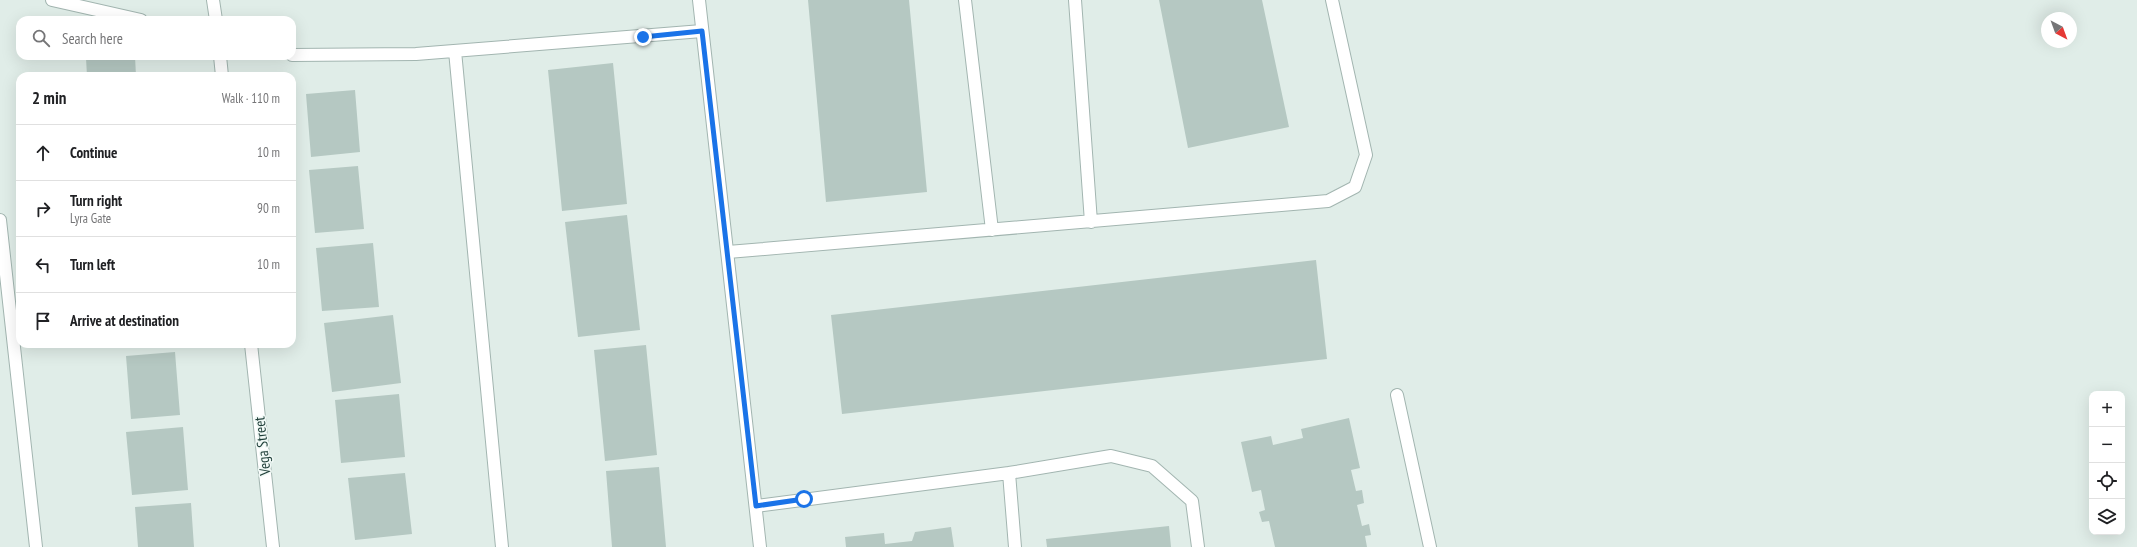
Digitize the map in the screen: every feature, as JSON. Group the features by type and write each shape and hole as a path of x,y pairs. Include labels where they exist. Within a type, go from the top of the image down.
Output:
{"street":[{"path":"52,0 123,16"},
{"path":"213,0 215,16"},
{"path":"699,0 760,547"},
{"path":"965,0 992,230"},
{"path":"1075,0 1091,222"},
{"path":"728,252 1328,201 1355,187 1366,155 1332,0"},
{"path":"296,55 416,54 702,31"},
{"path":"455,51 502,547"},
{"path":"220,60 222,72"},
{"path":"0,220 36,547"},
{"name":"Vega Street","path":"251,348 273,547"},
{"path":"1397,396 1430,547"},
{"path":"756,506 1009,473 1111,456 1152,466 1192,501 1198,547"},
{"path":"1009,473 1015,547"}],"building":[{"path":"808,0 909,0 927,192 826,202"},
{"path":"1159,0 1262,0 1289,127 1188,148"},
{"path":"86,60 135,60 136,72 87,72"},
{"path":"613,63 627,204 562,211 548,70"},
{"path":"355,90 360,152 311,157 306,94"},
{"path":"358,166 364,229 315,233 309,170"},
{"path":"627,215 640,330 578,337 565,222"},
{"path":"373,243 379,307 322,311 316,248"},
{"path":"1316,260 1327,359 842,414 831,315"},
{"path":"393,315 401,383 332,392 324,323"},
{"path":"646,345 657,455 605,461 594,350"},
{"path":"175,352 180,415 131,419 126,356"},
{"path":"399,394 405,457 341,463 335,400"},
{"path":"1349,418 1360,468 1351,470 1356,491 1362,490 1364,503 1357,505 1362,526 1369,524 1371,535 1365,536 1367,547 1275,547 1269,521 1262,522 1259,512 1265,510 1261,490 1252,492 1241,442 1271,436 1273,445 1303,438 1301,429"},
{"path":"183,427 188,490 132,495 126,432"},
{"path":"659,467 666,547 612,547 606,471"},
{"path":"405,473 412,534 355,540 348,478"},
{"path":"191,503 194,547 138,547 135,507"},
{"path":"1169,526 1171,547 1047,547 1046,539"},
{"path":"951,527 954,547 846,547 845,537 884,533 885,544 912,541 915,532"}],"route":[{"path":"643,37 702,31 756,506 804,499"}]}
